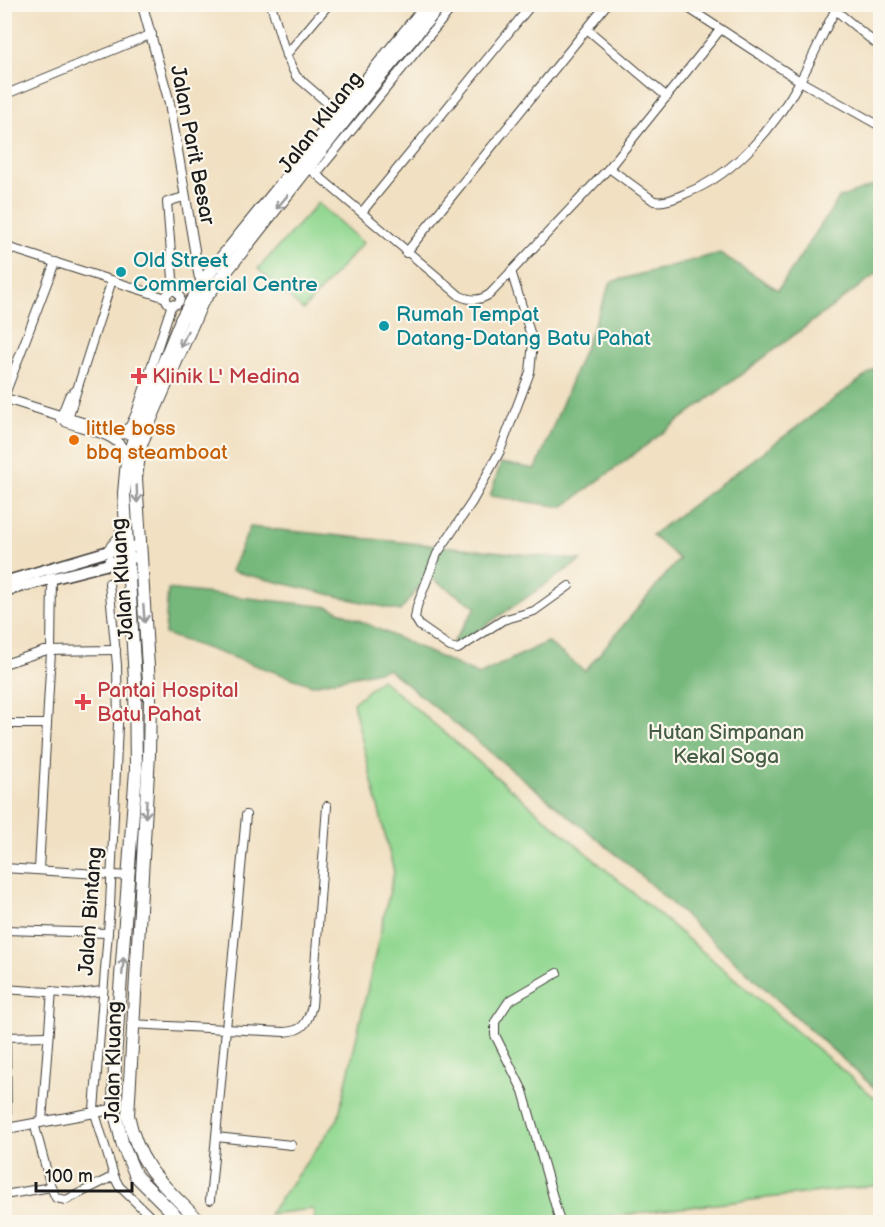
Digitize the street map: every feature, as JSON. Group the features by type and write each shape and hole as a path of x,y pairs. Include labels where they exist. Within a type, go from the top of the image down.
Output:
{"highway":[{"name":"Jalan Kluang","path":"200,1222 147,1167 132,1135 128,1115 150,699 134,552 125,517 127,461 136,428 181,320 338,112 441,8"},
{"name":"Jalan Kluang","path":"182,1222 136,1176 123,1146 114,1109 115,1059 129,876 136,724 130,586 134,552 136,478 140,448 207,285 313,171 369,90 441,8"},
{"path":"287,177 299,169 313,171"},
{"path":"125,517 121,537 110,557 125,574 130,586"}],"main road":[{"path":"4,582 134,552"},
{"path":"4,591 110,557"}],"street":[{"name":"Jalan Parit Besar","path":"142,4 170,109 184,196 207,285"},
{"path":"271,4 292,70 302,83 338,112"},
{"path":"286,55 329,4"},
{"path":"441,8 455,4"},
{"path":"362,212 532,4"},
{"path":"406,253 607,4"},
{"path":"682,4 800,81 880,126"},
{"path":"828,4 880,47"},
{"path":"609,168 654,201 667,201 696,189 728,169 782,111 800,81 835,11"},
{"path":"587,29 668,97"},
{"path":"313,171 460,297 481,300 490,294 609,168 720,30"},
{"path":"4,95 149,35"},
{"path":"172,304 177,303 179,297 174,291 167,202 184,196"},
{"path":"4,246 166,298 172,304"},
{"path":"54,262 4,398 119,434 126,434 136,428"},
{"path":"511,271 533,342 530,372 500,451 472,502 437,554 417,606 415,618 420,627 450,647 458,649 503,621 534,611 569,586"},
{"path":"62,417 69,396 75,391 112,280"},
{"path":"166,298 169,292 174,291"},
{"path":"119,434 130,426 136,413 172,304"},
{"path":"62,417 114,439 123,447 127,461"},
{"path":"39,869 51,651 52,577"},
{"name":"Jalan Bintang","path":"109,583 116,650 118,724 108,933 94,1110 119,1186 156,1222"},
{"path":"4,664 51,651 116,650"},
{"path":"4,724 47,724"},
{"path":"132,1024 284,1032 298,1031 307,1023 312,1006 327,806"},
{"path":"210,1200 246,815"},
{"path":"4,868 129,876"},
{"path":"4,930 108,933"},
{"path":"557,973 509,1001 495,1022 495,1035 523,1091 560,1222"},
{"path":"4,989 78,994 102,992"},
{"path":"52,991 38,1122 51,1187 56,1198 66,1200 114,1176"},
{"path":"47,1036 5,1037 6,1128 94,1110 114,1109"},
{"path":"216,1137 291,1145"},
{"path":"4,1195 51,1187"}],"green space":[{"path":"880,183 880,271 563,507 490,496 501,463 536,469 611,282 720,253 778,290 839,198"},
{"path":"318,203 363,243 303,310 258,269"},
{"name":"Hutan Simpanan Kekal Soga","path":"880,365 880,1093 628,864 388,669 312,685 165,634 168,589 330,607 479,675 547,642 585,671 679,559 652,535"},
{"path":"250,527 581,560 460,643 453,642 476,607 428,576 400,611 231,571"},
{"path":"381,679 880,1102 880,1185 560,1222 315,1222 313,1209 269,1214 338,1119 394,872 353,703"}],"place":[{"name":"Old Street Commercial Centre","path":"121,272"},
{"name":"Rumah Tempat Datang-Datang Batu Pahat","path":"384,326"},
{"name":"Klinik L' Medina","path":"139,376"},
{"name":"little boss bbq steamboat","path":"74,440"},
{"name":"Pantai Hospital Batu Pahat","path":"83,702"}]}
